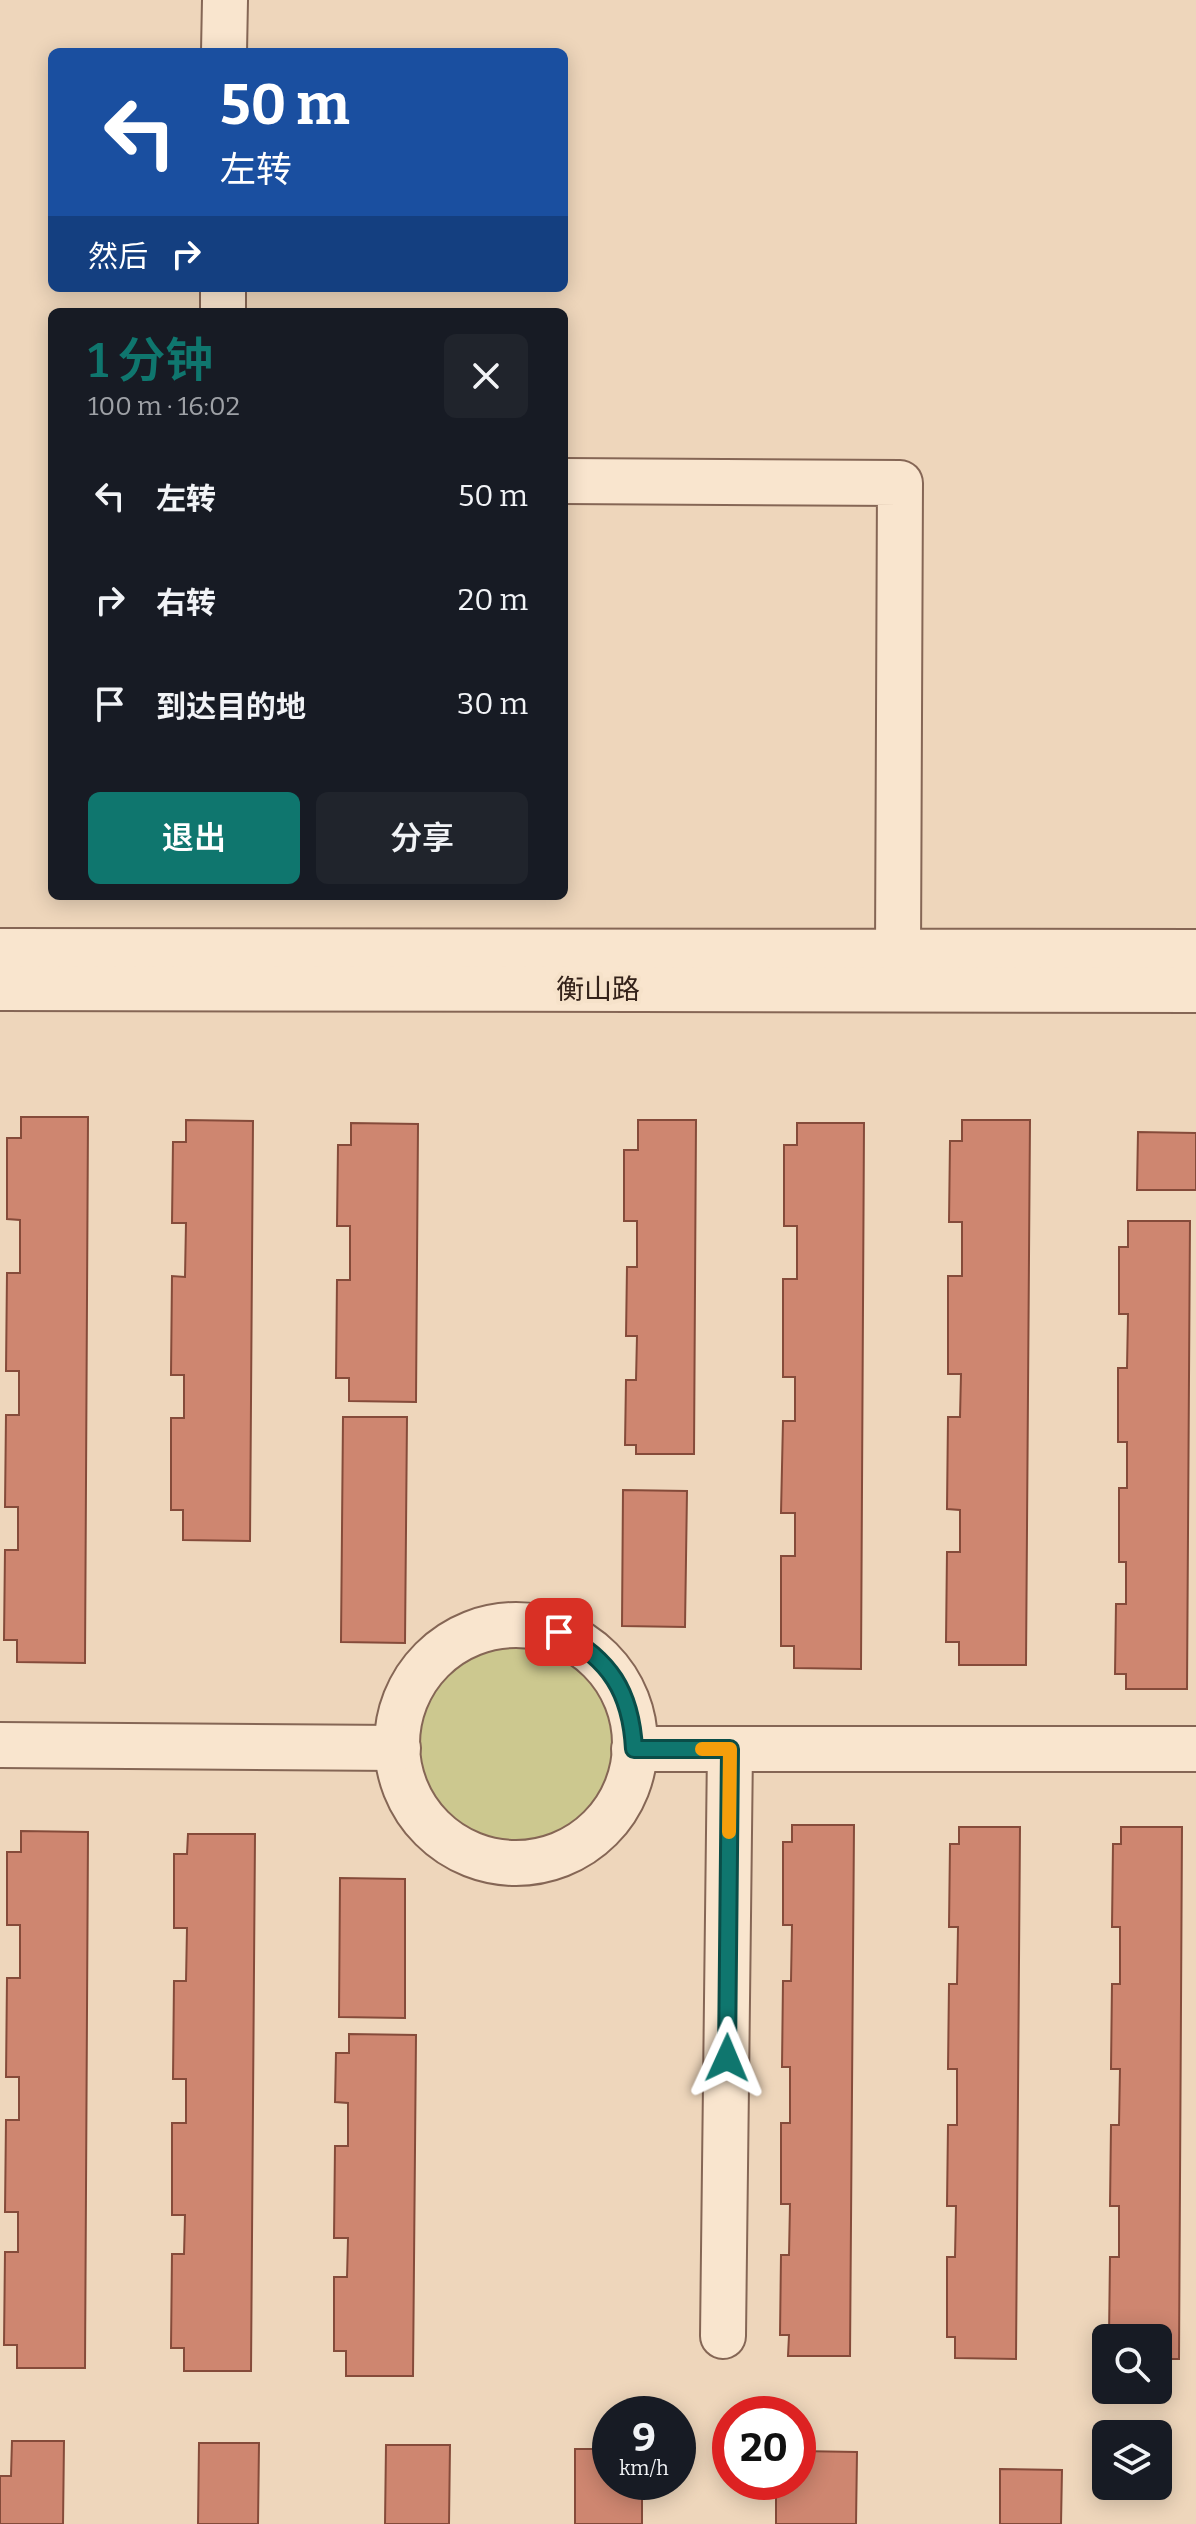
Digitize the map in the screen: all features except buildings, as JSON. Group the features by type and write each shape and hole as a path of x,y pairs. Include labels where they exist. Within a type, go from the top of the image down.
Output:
{"street":[{"path":"224,48 225,0"},
{"path":"568,481 900,483 898,952"},
{"name":"衡山路","path":"0,951 1196,952"},
{"name":"衡山路","path":"0,988 1196,990"},
{"path":"504,1625 532,1625 559,1632 581,1644 600,1660 615,1679 627,1701 633,1725 634,1749 630,1774 608,1819 589,1837 567,1851 543,1860 517,1863 467,1853 442,1838 422,1818 408,1794 399,1767 398,1748 401,1711 412,1684 429,1662 451,1644 476,1631 504,1625"},
{"path":"0,1745 398,1748"},
{"path":"634,1749 1196,1749"},
{"path":"723,2336 730,1749"}],"shaded area":[{"path":"516,1647 553,1654 585,1675 606,1707 613,1744 606,1781 585,1813 553,1834 516,1841 479,1834 447,1813 426,1781 419,1744 426,1707 447,1675 479,1654"}],"slow traffic":[{"path":"702,1749 730,1749 729,1832"}],"route":[{"path":"559,1632 581,1644 600,1660 615,1679 627,1701 633,1725 634,1749 730,1749 727,2058"}]}
